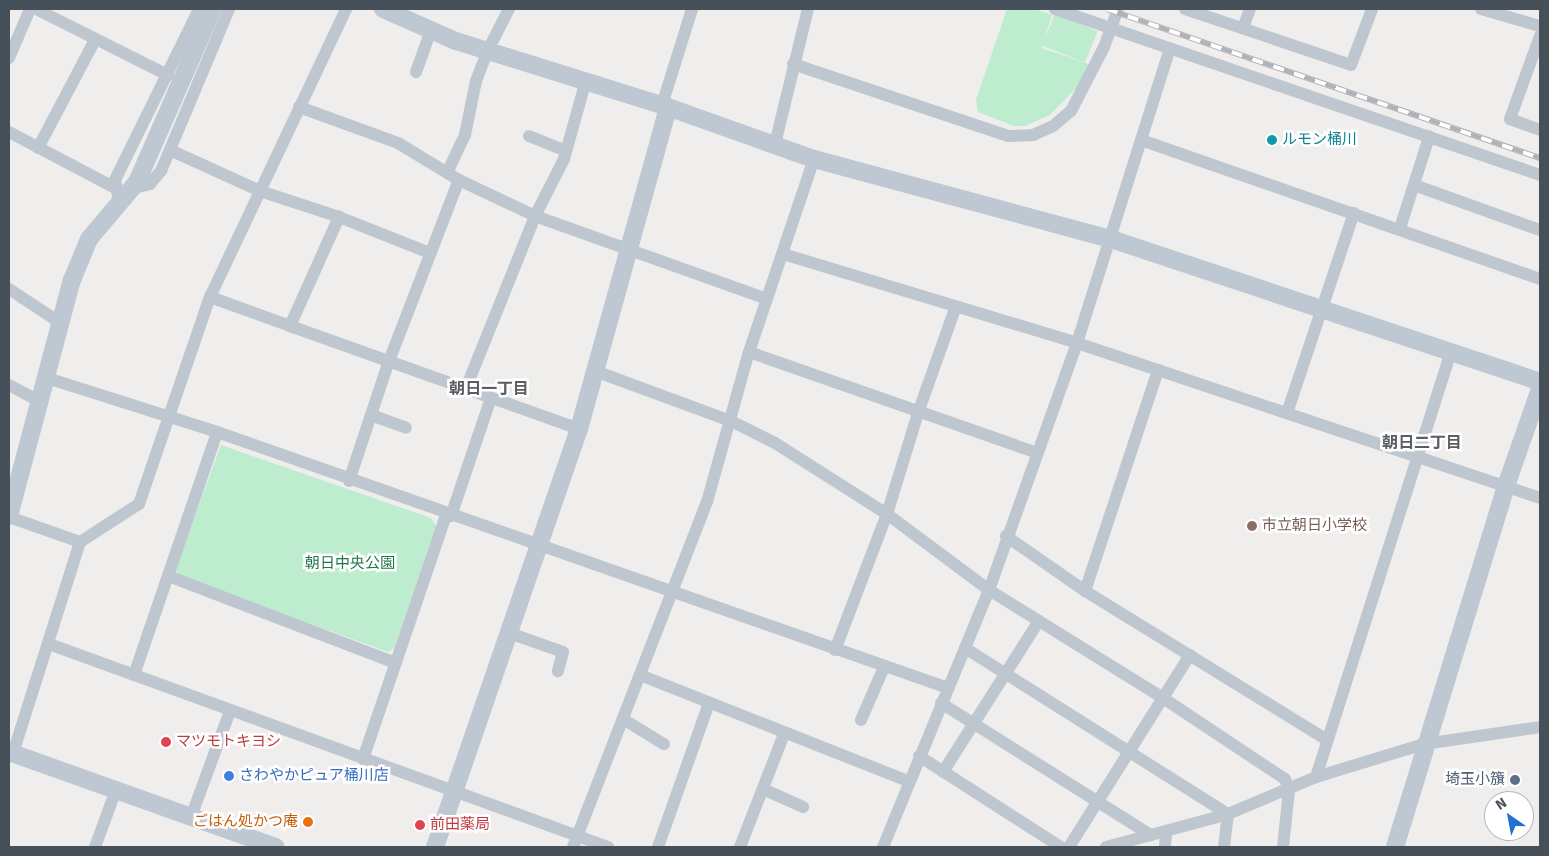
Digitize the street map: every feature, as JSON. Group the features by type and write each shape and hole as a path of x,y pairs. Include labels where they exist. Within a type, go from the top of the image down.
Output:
{"street":[{"path":"9,58 30,9"},
{"path":"36,9 168,75"},
{"path":"122,193 115,180 199,9"},
{"path":"80,542 9,516 14,474 41,402 59,322 89,239 122,193 137,182 173,106 213,9"},
{"path":"9,132 122,193 150,184 161,171 229,9"},
{"path":"276,847 11,753 49,644 80,542 138,504 210,297 346,9"},
{"path":"383,9 431,30 488,50 665,106 814,158 1111,239 1540,382"},
{"path":"447,173 465,135 476,81 488,50 509,9"},
{"path":"435,847 579,429 629,249 692,9"},
{"path":"775,144 793,64 808,9"},
{"path":"1055,9 1540,175"},
{"path":"793,64 1008,136 1033,135 1053,126 1071,111 1111,28 1118,9"},
{"path":"1185,9 1351,65 1372,9"},
{"path":"1243,28 1250,9"},
{"path":"1480,9 1540,26"},
{"path":"416,72 431,30"},
{"path":"1540,36 1510,120 1540,130"},
{"path":"38,148 95,40"},
{"path":"883,847 908,781 989,590 1006,536 1077,344 1170,48"},
{"path":"466,388 535,216 566,151 586,80"},
{"path":"299,107 398,143 459,180 535,216 767,299"},
{"path":"529,136 566,151"},
{"path":"1400,228 1429,138"},
{"path":"1141,140 1400,228 1540,279"},
{"path":"170,150 260,191 339,217 430,254"},
{"path":"575,841 707,502 749,352 814,158"},
{"path":"349,480 389,361 459,180"},
{"path":"1414,185 1540,230"},
{"path":"1287,414 1354,213"},
{"path":"290,326 339,217"},
{"path":"783,254 1158,370 1540,498"},
{"path":"9,289 59,322"},
{"path":"210,297 579,429"},
{"path":"835,650 887,514 919,410 956,306"},
{"path":"749,352 919,410 1036,454"},
{"path":"1316,776 1451,352"},
{"path":"1085,591 1158,370"},
{"path":"595,371 731,421 775,443 887,514 989,590 1163,698 1285,779 1289,790 1283,847"},
{"path":"47,378 217,432 539,547 948,688"},
{"path":"9,385 41,402"},
{"path":"1395,847 1424,744 1506,486 1540,389"},
{"path":"363,759 448,515 492,398"},
{"path":"371,415 406,428"},
{"path":"134,675 217,432"},
{"path":"1006,536 1085,591 1327,740"},
{"path":"168,576 396,663"},
{"path":"943,772 1039,621"},
{"path":"509,634 564,652 558,671"},
{"path":"49,644 454,793 575,841 608,847"},
{"path":"965,648 1228,814"},
{"path":"1069,847 1190,655"},
{"path":"861,720 884,666"},
{"path":"640,676 908,781"},
{"path":"658,847 710,703"},
{"path":"941,703 1151,835"},
{"path":"191,817 230,711"},
{"path":"623,719 664,744"},
{"path":"1106,847 1228,814 1289,790 1316,776 1424,744 1540,726"},
{"path":"740,847 784,734"},
{"path":"919,756 1061,847"},
{"path":"763,789 803,807"},
{"path":"95,847 116,790"},
{"path":"1224,847 1228,814"},
{"path":"1165,847 1166,830"}],"green space":[{"path":"1007,9 1034,9 1052,15 1042,48 1091,65 1084,80 1050,115 1025,126 1014,126 978,112 976,100"},
{"path":"1055,14 1098,31 1085,63 1042,46"},
{"name":"朝日中央公園","path":"221,445 431,518 436,526 394,648 388,652 179,576 175,570"}],"railway":[{"path":"1107,9 1540,158"}],"place":[{"name":"ルモン桶川","path":"1272,140"},
{"name":"市立朝日小学校","path":"1252,526"},
{"name":"マツモトキヨシ","path":"166,742"},
{"name":"さわやかピュア桶川店","path":"229,776"},
{"name":"埼玉小籏","path":"1515,780"},
{"name":"ごはん処かつ庵","path":"308,822"},
{"name":"前田薬局","path":"420,825"}],"district":[{"name":"朝日一丁目","path":"489,389"},
{"name":"朝日二丁目","path":"1422,443"}]}
